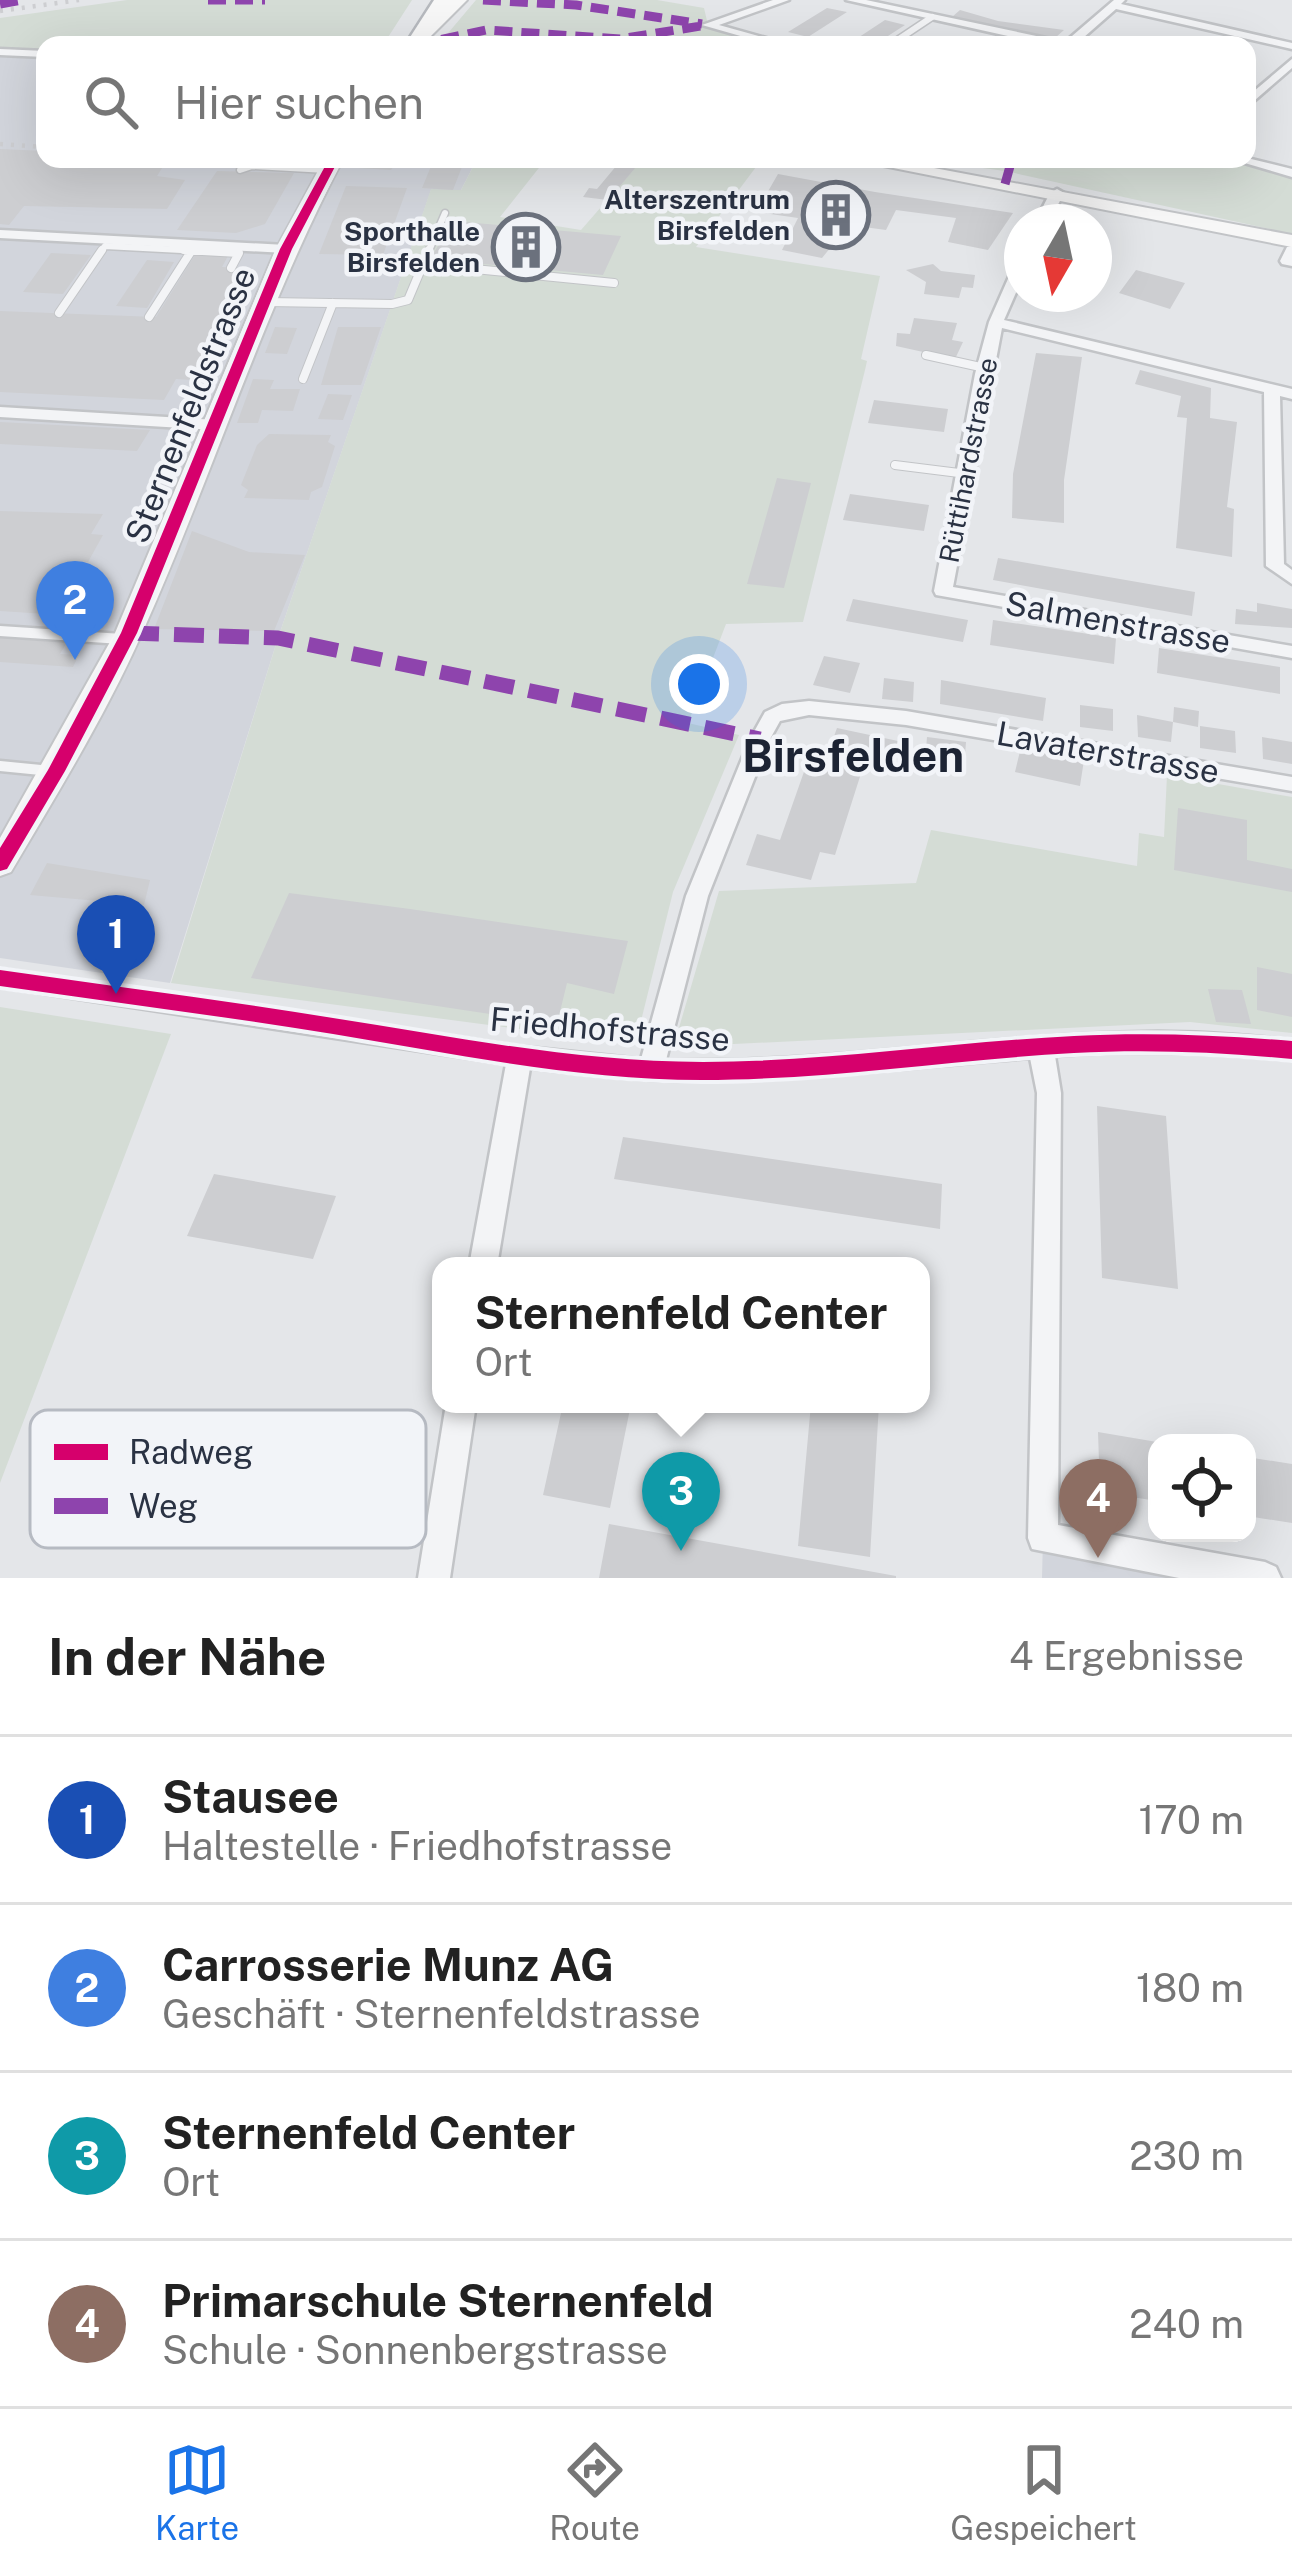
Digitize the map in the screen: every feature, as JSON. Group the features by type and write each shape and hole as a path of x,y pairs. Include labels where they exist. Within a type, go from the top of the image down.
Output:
{"highway":[{"path":"419,36 444,0"}],"street":[{"path":"416,36 431,0"},
{"path":"421,36 459,0"},
{"path":"750,36 707,25 784,0"},
{"path":"851,0 1003,36"},
{"path":"1077,36 1117,3 1251,36"},
{"path":"1256,37 1292,46"},
{"path":"0,52 36,54"},
{"path":"1256,89 1292,62"},
{"path":"1256,163 1292,172"},
{"name":"Sternenfeldstrasse","path":"0,864 56,771 125,639 286,249 328,168"},
{"path":"910,168 1058,193 1292,245 1287,260 1292,262"},
{"path":"1052,204 1058,193"},
{"path":"0,234 286,249"},
{"name":"Rüttihardstrasse","path":"943,591 985,368 1004,304"},
{"path":"996,322 1292,394"},
{"path":"1272,390 1275,566 1292,578"},
{"path":"0,412 216,424"},
{"name":"Salmenstrasse","path":"943,591 1292,652"},
{"name":"Lavaterstrasse","path":"651,1069 697,896 760,739 772,717 782,711 809,708 906,718 1292,784"},
{"name":"Friedhofstrasse","path":"0,978 520,1056 651,1069 751,1070 1041,1048 1205,1042 1292,1050"},
{"path":"1041,1048 1049,1093 1043,1538 1265,1578"},
{"path":"485,1257 520,1056"},
{"path":"434,1578 460,1413"}],"lane":[{"path":"904,36 932,17"},
{"path":"241,170 246,168"},
{"path":"265,302 408,300 445,213"},
{"path":"58,313 105,246 194,247 239,254 231,268"},
{"path":"149,317 194,247"},
{"path":"424,264 614,283"},
{"path":"303,379 333,303"},
{"path":"926,355 985,368"},
{"path":"896,464 967,474"},
{"path":"0,631 125,639"},
{"path":"0,766 56,771"}],"shaded area":[{"path":"127,0 412,0 389,36 36,36 36,50 0,47 0,18"},
{"path":"476,0 657,0 704,8 708,25 750,36 446,36"},
{"path":"0,55 36,57 36,168 472,168 461,190 431,190 277,641 170,983 0,958"},
{"path":"1256,164 1292,173 1292,234 983,168 1256,168"},
{"path":"472,168 539,168 500,217 581,230 635,168 755,168 696,247 880,276 861,359 867,361 865,370 803,622 726,624 688,723 739,735 673,892 638,1033 625,1043 171,983 277,641 431,189 461,190"},
{"path":"1167,775 1292,797 1292,1033 1190,1022 693,1046 676,1038 719,891 916,883 931,830 1137,866 1139,833 1164,837"},
{"path":"0,1007 171,1034 0,1483"},
{"path":"1043,1538 1265,1578 1042,1578"}],"building":[{"path":"827,8 847,12 810,36 788,32"},
{"path":"960,10 998,21 1064,30 1057,36 1045,36 952,17"},
{"path":"885,20 905,25 888,36 861,36"},
{"path":"0,149 36,151 36,168 162,168 157,176 185,180 167,209 24,206 9,225 0,224"},
{"path":"430,168 462,168 453,190 422,188"},
{"path":"614,168 635,168 608,200 583,197 589,188 597,189"},
{"path":"217,171 294,173 265,224 236,233 177,230"},
{"name":"Alterszentrum Birsfelden","path":"778,174 1004,212 1004,226 988,250 948,242 956,218 896,210 886,230 849,225 822,258 782,250 798,218 756,212"},
{"path":"346,186 407,188 383,255 319,254"},
{"name":"Sporthalle Birsfelden","path":"453,221 621,236 603,275 430,259"},
{"path":"51,253 91,255 63,294 23,292"},
{"path":"195,255 228,256 222,267 246,268 192,380 176,379 164,400 0,392 0,311 156,317"},
{"path":"147,260 174,262 147,308 116,306"},
{"path":"933,264 941,271 975,275 973,288 962,287 959,298 924,294 926,282 906,270"},
{"path":"1136,270 1185,283 1170,309 1119,293"},
{"path":"914,318 957,323 952,340 963,342 955,359 896,346 897,333 910,334"},
{"path":"275,327 297,328 287,354 265,353"},
{"path":"338,327 381,327 361,385 321,385"},
{"path":"1036,353 1082,357 1064,480 1064,523 1012,518 1013,474"},
{"path":"1140,370 1211,388 1210,418 1237,422 1227,507 1234,509 1232,557 1176,548 1187,418 1177,417 1181,396 1135,384"},
{"path":"253,379 274,380 270,389 300,389 293,411 262,410 258,423 237,423"},
{"path":"328,394 352,395 343,420 318,419"},
{"path":"874,400 948,409 944,432 868,423"},
{"path":"0,422 150,430 137,451 0,444"},
{"path":"269,434 331,435 328,442 335,446 322,487 311,492 309,500 244,498 248,490 241,485 257,445"},
{"path":"777,478 811,483 784,588 747,584"},
{"path":"850,494 929,505 924,531 843,520"},
{"path":"0,511 103,514 91,534 103,535 88,562 76,561 46,614 0,611"},
{"path":"192,531 249,552 305,555 274,631 154,629"},
{"path":"998,558 1195,592 1192,616 993,580"},
{"path":"853,599 968,620 963,642 846,621"},
{"path":"1257,603 1292,609 1292,628 1235,624 1236,609 1257,612"},
{"path":"993,620 1116,638 1114,664 990,645"},
{"path":"0,634 69,639 60,654 79,655 73,667 0,662"},
{"path":"1159,648 1280,667 1280,694 1157,673"},
{"path":"824,656 860,663 850,693 813,685"},
{"path":"884,678 914,682 913,702 882,699"},
{"path":"941,680 1046,698 1043,721 940,704"},
{"path":"1080,705 1113,709 1113,731 1080,727"},
{"path":"1174,707 1199,711 1198,727 1173,722"},
{"path":"1137,715 1173,722 1171,742 1138,737"},
{"path":"1200,726 1235,731 1236,753 1200,748"},
{"path":"837,728 898,741 889,769 864,764 835,855 820,852 811,880 746,865 757,834 780,840 812,749 828,753"},
{"path":"927,737 966,742 964,767 925,762"},
{"path":"1262,737 1292,742 1292,764 1263,759"},
{"path":"1021,747 1084,760 1080,786 1015,772"},
{"path":"1178,808 1247,820 1247,860 1292,869 1292,892 1174,870"},
{"path":"47,863 150,880 144,905 30,895"},
{"path":"289,893 628,941 614,994 567,983 557,1024 251,978"},
{"path":"1257,967 1292,974 1292,1017 1257,1010"},
{"path":"1208,989 1242,990 1251,1024 1216,1022"},
{"path":"1097,1106 1166,1116 1178,1289 1102,1278"},
{"path":"623,1137 942,1184 940,1229 614,1179"},
{"path":"214,1174 336,1196 313,1259 187,1236"},
{"path":"561,1413 629,1413 610,1508 543,1495"},
{"path":"810,1413 878,1413 870,1557 798,1546"},
{"path":"1098,1432 1148,1440 1148,1500 1100,1492"},
{"path":"1256,1458 1292,1464 1292,1523 1256,1517"},
{"path":"609,1524 896,1576 896,1578 599,1578"}],"railway":[{"path":"0,11 79,0"},
{"path":"0,144 36,146"}],"marked path":[{"path":"0,4 23,0"},
{"path":"208,0 265,0"},
{"path":"483,0 576,5 702,24"},
{"path":"657,36 707,25"},
{"path":"438,36 486,30 573,36"},
{"path":"1005,184 1009,168"},
{"path":"129,633 278,638 760,739"}],"cycle path":[{"path":"0,864 129,633 286,249 329,168"},
{"path":"0,978 517,1056 657,1070 776,1069 1145,1042 1292,1050"}],"place":[{"name":"Alterszentrum Birsfelden","path":"836,215"},
{"name":"Sporthalle Birsfelden","path":"526,247"},
{"name":"Carrosserie Munz AG","path":"75,660"},
{"name":"Stausee","path":"116,994"},
{"name":"Sternenfeld Center","path":"681,1551"},
{"name":"Primarschule Sternenfeld","path":"1098,1558"}],"district":[{"name":"Birsfelden","path":"853,755"}]}
